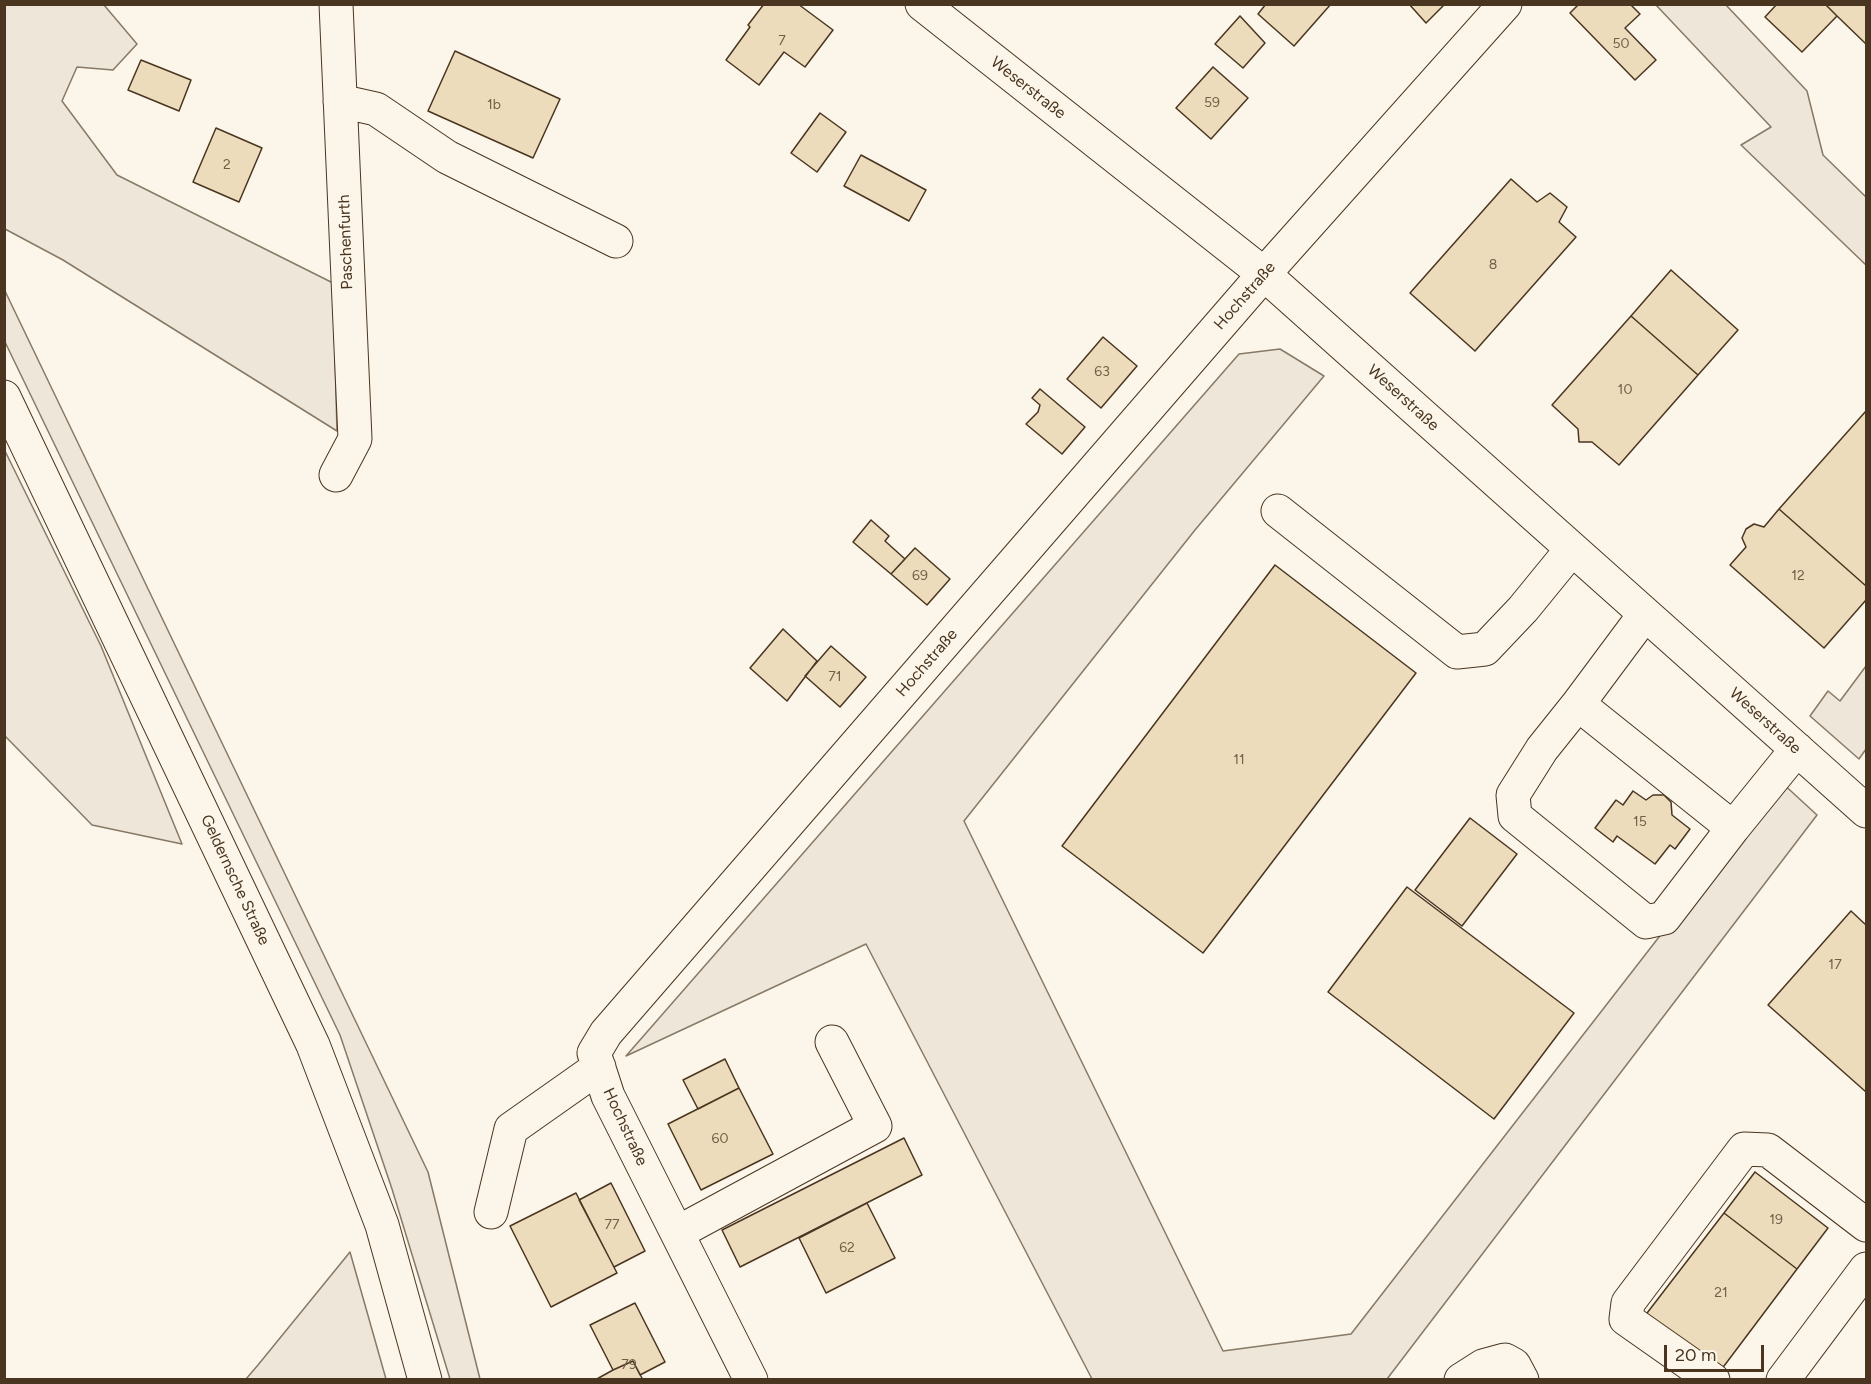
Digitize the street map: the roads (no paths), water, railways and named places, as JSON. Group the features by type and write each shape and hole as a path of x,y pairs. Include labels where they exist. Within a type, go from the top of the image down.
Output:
{"street":[{"name":"Paschenfurth","path":"336,4 355,439 336,475"},
{"name":"Weserstraße","path":"922,4 1264,274 1866,811"},
{"name":"Hochstraße","path":"751,1380 608,1096 594,1053 606,1033 1264,274 1504,4"},
{"path":"340,100 376,109 447,157 616,241"},
{"name":"Geldernsche Straße","path":"4,397 313,1045 382,1225 425,1380"},
{"path":"1278,511 1457,652 1485,649 1523,609 1572,549"},
{"path":"1646,614 1542,749 1513,795 1515,816 1646,922 1664,918 1797,749"},
{"path":"1578,704 1733,828"},
{"path":"677,1233 875,1126 832,1042"},
{"path":"491,1212 511,1129 598,1067"},
{"path":"1713,1380 1626,1319 1628,1303 1744,1149 1768,1150 1866,1225"},
{"path":"1782,1380 1862,1289"},
{"path":"1461,1380 1483,1366 1505,1360 1514,1365 1522,1380"}]}
